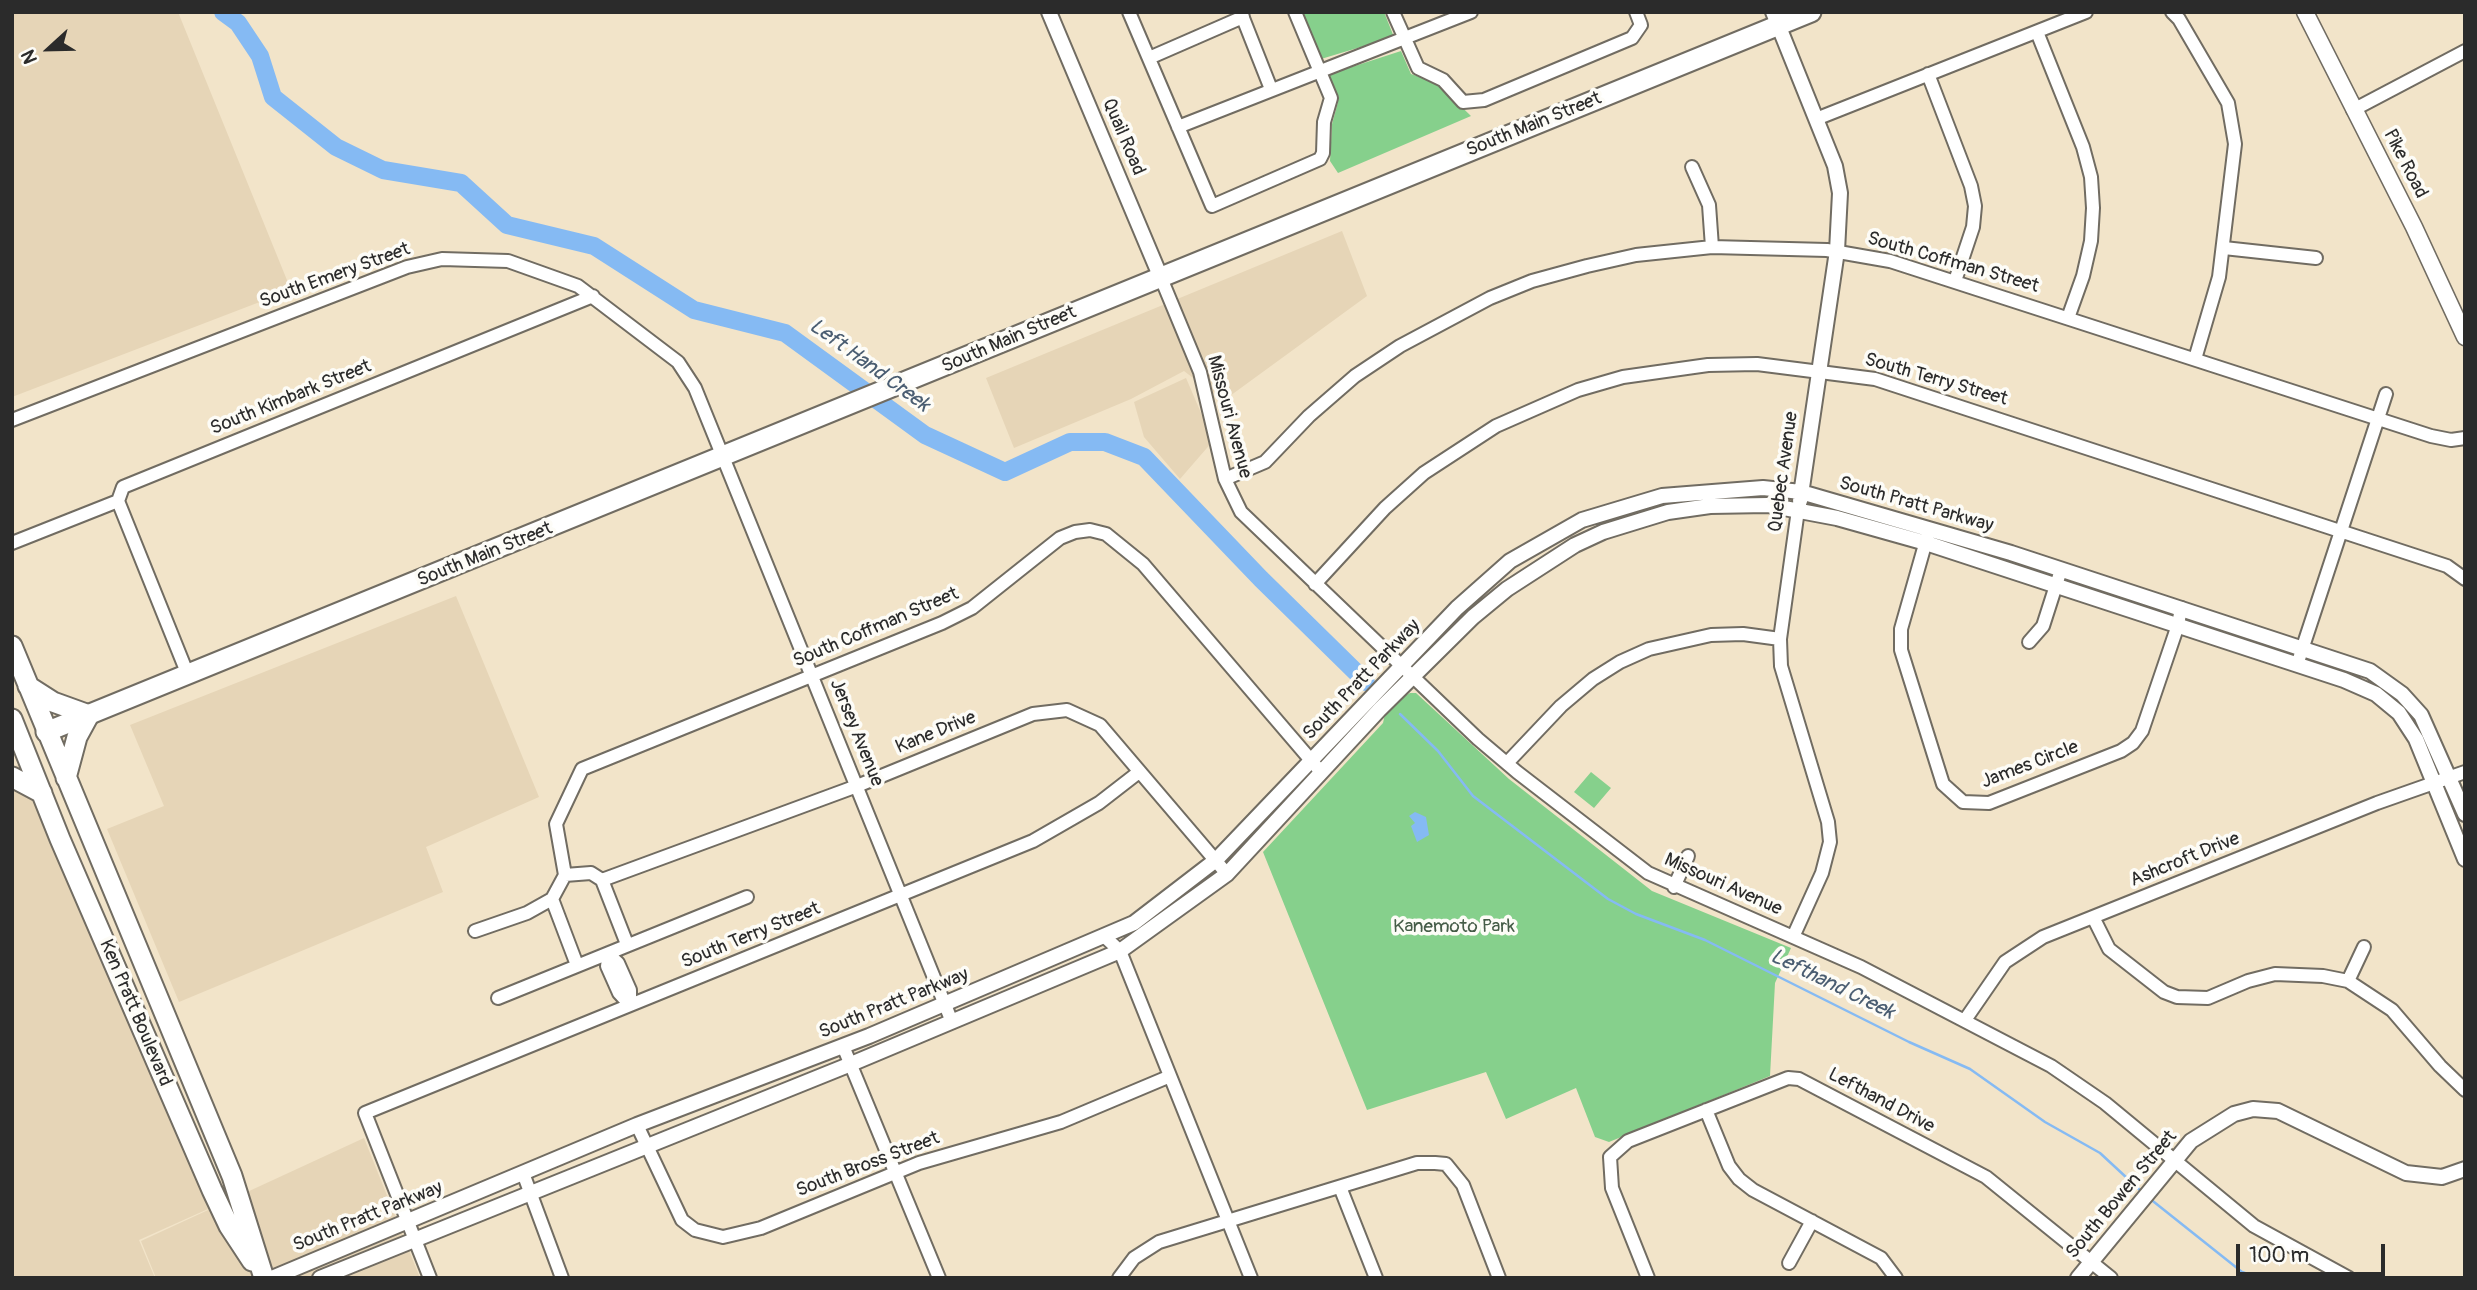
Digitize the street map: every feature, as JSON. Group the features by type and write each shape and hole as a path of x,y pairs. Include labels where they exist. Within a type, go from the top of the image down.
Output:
{"main road":[{"name":"South Main Street","path":"17,744 915,380 1776,19 1811,12"},
{"name":"Pike Road","path":"2305,12 2414,227 2465,337"},
{"name":"Ken Pratt Boulevard","path":"12,646 232,1176 263,1278"},
{"path":"27,686 65,708 89,715 77,737 66,778"},
{"name":"Ken Pratt Boulevard","path":"12,719 17,744 42,793 212,1190 229,1226 263,1278"},
{"path":"12,777 42,793"}],"street":[{"name":"Quail Road","path":"1049,12 1161,278"},
{"path":"1129,12 1212,206 1320,159 1323,153 1324,122 1331,98 1295,12"},
{"path":"1393,12 1418,68 1443,80 1463,102 1483,100 1632,38 1641,25 1636,12"},
{"path":"1178,127 1471,12"},
{"path":"1816,119 2086,12"},
{"path":"2172,12 2179,19 2228,103 2235,144 2219,277 2195,359"},
{"path":"1149,58 1242,15 1271,89"},
{"name":"Quebec Avenue","path":"1776,19 1835,166 1840,193 1837,251 1780,639 1787,690 1825,811 1830,842 1822,873 1793,937"},
{"path":"2037,32 2083,147 2091,177 2091,241 2083,276 2068,318"},
{"path":"2353,110 2465,51"},
{"path":"1928,74 1971,186 1975,206 1973,227 1955,281"},
{"path":"1692,167 1709,205 1712,247"},
{"name":"South Coffman Street","path":"1226,479 1265,462 1309,416 1355,376 1400,346 1490,298 1532,281 1587,266 1636,255 1712,247 1837,251 1891,261 2431,436 2451,440 2465,438"},
{"path":"2224,248 2316,258"},
{"name":"South Emery Street","path":"12,421 407,267 442,259 508,261 556,276 593,296 678,362 695,388 724,458"},
{"name":"Missouri Avenue","path":"1161,278 1208,396 1226,479 1241,512 1507,763 1603,841 1648,873 1674,887 1793,937 1965,1020 2079,1083 2254,1226 2349,1278"},
{"name":"South Kimbark Street","path":"12,543 118,500 123,487 593,296"},
{"name":"South Terry Street","path":"1315,584 1385,508 1424,473 1496,426 1534,407 1578,390 1659,370 1758,364 1819,370 1875,380 2447,566 2465,579"},
{"path":"2297,665 2300,649 2386,394"},
{"name":"Jersey Avenue","path":"724,458 952,1023"},
{"name":"South Pratt Parkway","path":"272,1278 637,1125 945,1004 1134,923 1216,860 1457,608 1510,561 1582,520 1662,496 1751,489 1801,492 1928,527 2062,569 2370,671 2402,694 2421,715 2465,814"},
{"path":"118,500 188,675"},
{"name":"South Pratt Parkway","path":"320,1278 952,1023 1120,951 1227,874 1414,677 1473,617 1507,589 1548,561 1593,536 1668,512 1710,506 1768,505 1798,510 1926,543 2178,625 2376,694 2399,713 2416,739 2465,859"},
{"name":"James Circle","path":"1928,527 1926,543 1901,629 1901,650 1943,784 1962,802 1989,803 2120,751 2133,743 2142,731 2178,625 2180,608"},
{"name":"South Coffman Street","path":"565,875 556,824 582,769 813,676 972,608 1060,538 1075,532 1090,530 1113,538 1143,564 1321,772"},
{"path":"2029,642 2043,626 2062,569"},
{"path":"1507,763 1561,706 1593,679 1620,662 1660,646 1711,635 1743,634 1780,639"},
{"name":"Kane Drive","path":"602,880 857,786 1033,714 1056,710 1084,715 1100,725 1227,874"},
{"name":"South Terry Street","path":"408,1222 365,1113 900,896 1058,828 1099,803 1139,772"},
{"name":"Ashcroft Drive","path":"1965,1020 2006,962 2023,948 2093,917 2465,772"},
{"path":"1674,887 1688,856"},
{"path":"475,931 527,913 552,899 565,875 576,872 591,873 602,880 627,944"},
{"name":"South Terry Street","path":"498,998 747,897"},
{"path":"552,899 577,965"},
{"path":"2093,917 2109,949 2164,992 2177,998 2208,998 2248,981 2275,974 2323,976 2348,981 2392,1010 2440,1066 2465,1090"},
{"path":"1105,937 1120,951 1168,1077 1251,1278"},
{"path":"2348,981 2364,947"},
{"path":"609,955 618,962 629,990 630,1005"},
{"path":"843,1046 939,1278"},
{"name":"South Bross Street","path":"637,1125 675,1210 695,1230 710,1236 743,1234 895,1172 1061,1122 1168,1077"},
{"name":"Lefthand Drive","path":"1648,1278 1612,1188 1610,1157 1628,1141 1783,1080 1799,1079 1986,1177 2111,1278"},
{"name":"South Bowen Street","path":"2078,1278 2191,1141 2210,1126 2234,1114 2268,1109 2313,1126 2406,1173 2442,1177 2465,1169"},
{"path":"1706,1110 1729,1166 1739,1179 1753,1190 1881,1258 1896,1278"},
{"path":"1119,1278 1146,1249 1228,1220 1417,1163 1446,1164 1464,1185 1499,1278"},
{"path":"523,1173 562,1278"},
{"path":"1340,1187 1376,1278"},
{"path":"1789,1263 1812,1221"},
{"path":"408,1222 430,1278"}],"shaded area":[{"path":"12,12 178,12 291,290 12,397"},
{"path":"1342,231 1367,296 1223,401 1184,371 1131,399 1014,448 986,378"},
{"path":"1186,378 1213,441 1180,479 1144,437 1134,402"},
{"path":"456,596 539,797 426,847 443,892 179,1002 107,829 164,806 130,725"},
{"path":"20,764 208,1209 139,1240 155,1278 12,1278 12,767"},
{"path":"364,1138 420,1278 156,1278 141,1241"}],"green space":[{"path":"1302,12 1384,12 1394,37 1321,59"},
{"path":"1401,51 1411,74 1437,83 1471,116 1338,173 1330,161 1332,124 1338,102 1327,75"},
{"name":"Kanemoto Park","path":"1416,693 1509,779 1652,891 1791,948 1775,983 1770,1076 1609,1142 1595,1137 1576,1088 1506,1119 1486,1072 1367,1110 1263,852 1383,723 1385,714 1397,700"},
{"path":"1591,772 1611,788 1594,808 1574,792"}],"water":[{"path":"1415,812 1426,817 1429,835 1417,842 1411,826 1415,823 1409,816"}],"waterway":[{"name":"Left Hand Creek","path":"223,12 238,23 260,56 273,97 336,147 383,170 461,183 507,225 594,246 694,310 785,333 925,435 1005,472 1070,442 1105,442 1144,457 1261,579 1366,682"},
{"name":"Lefthand Creek","path":"1400,714 1438,751 1473,796 1608,899 1636,914 1705,940 1909,1042 1970,1069 2045,1122 2100,1153 2141,1191"},
{"name":"Lefthand Creek","path":"2149,1198 2242,1272 2259,1278"}]}
